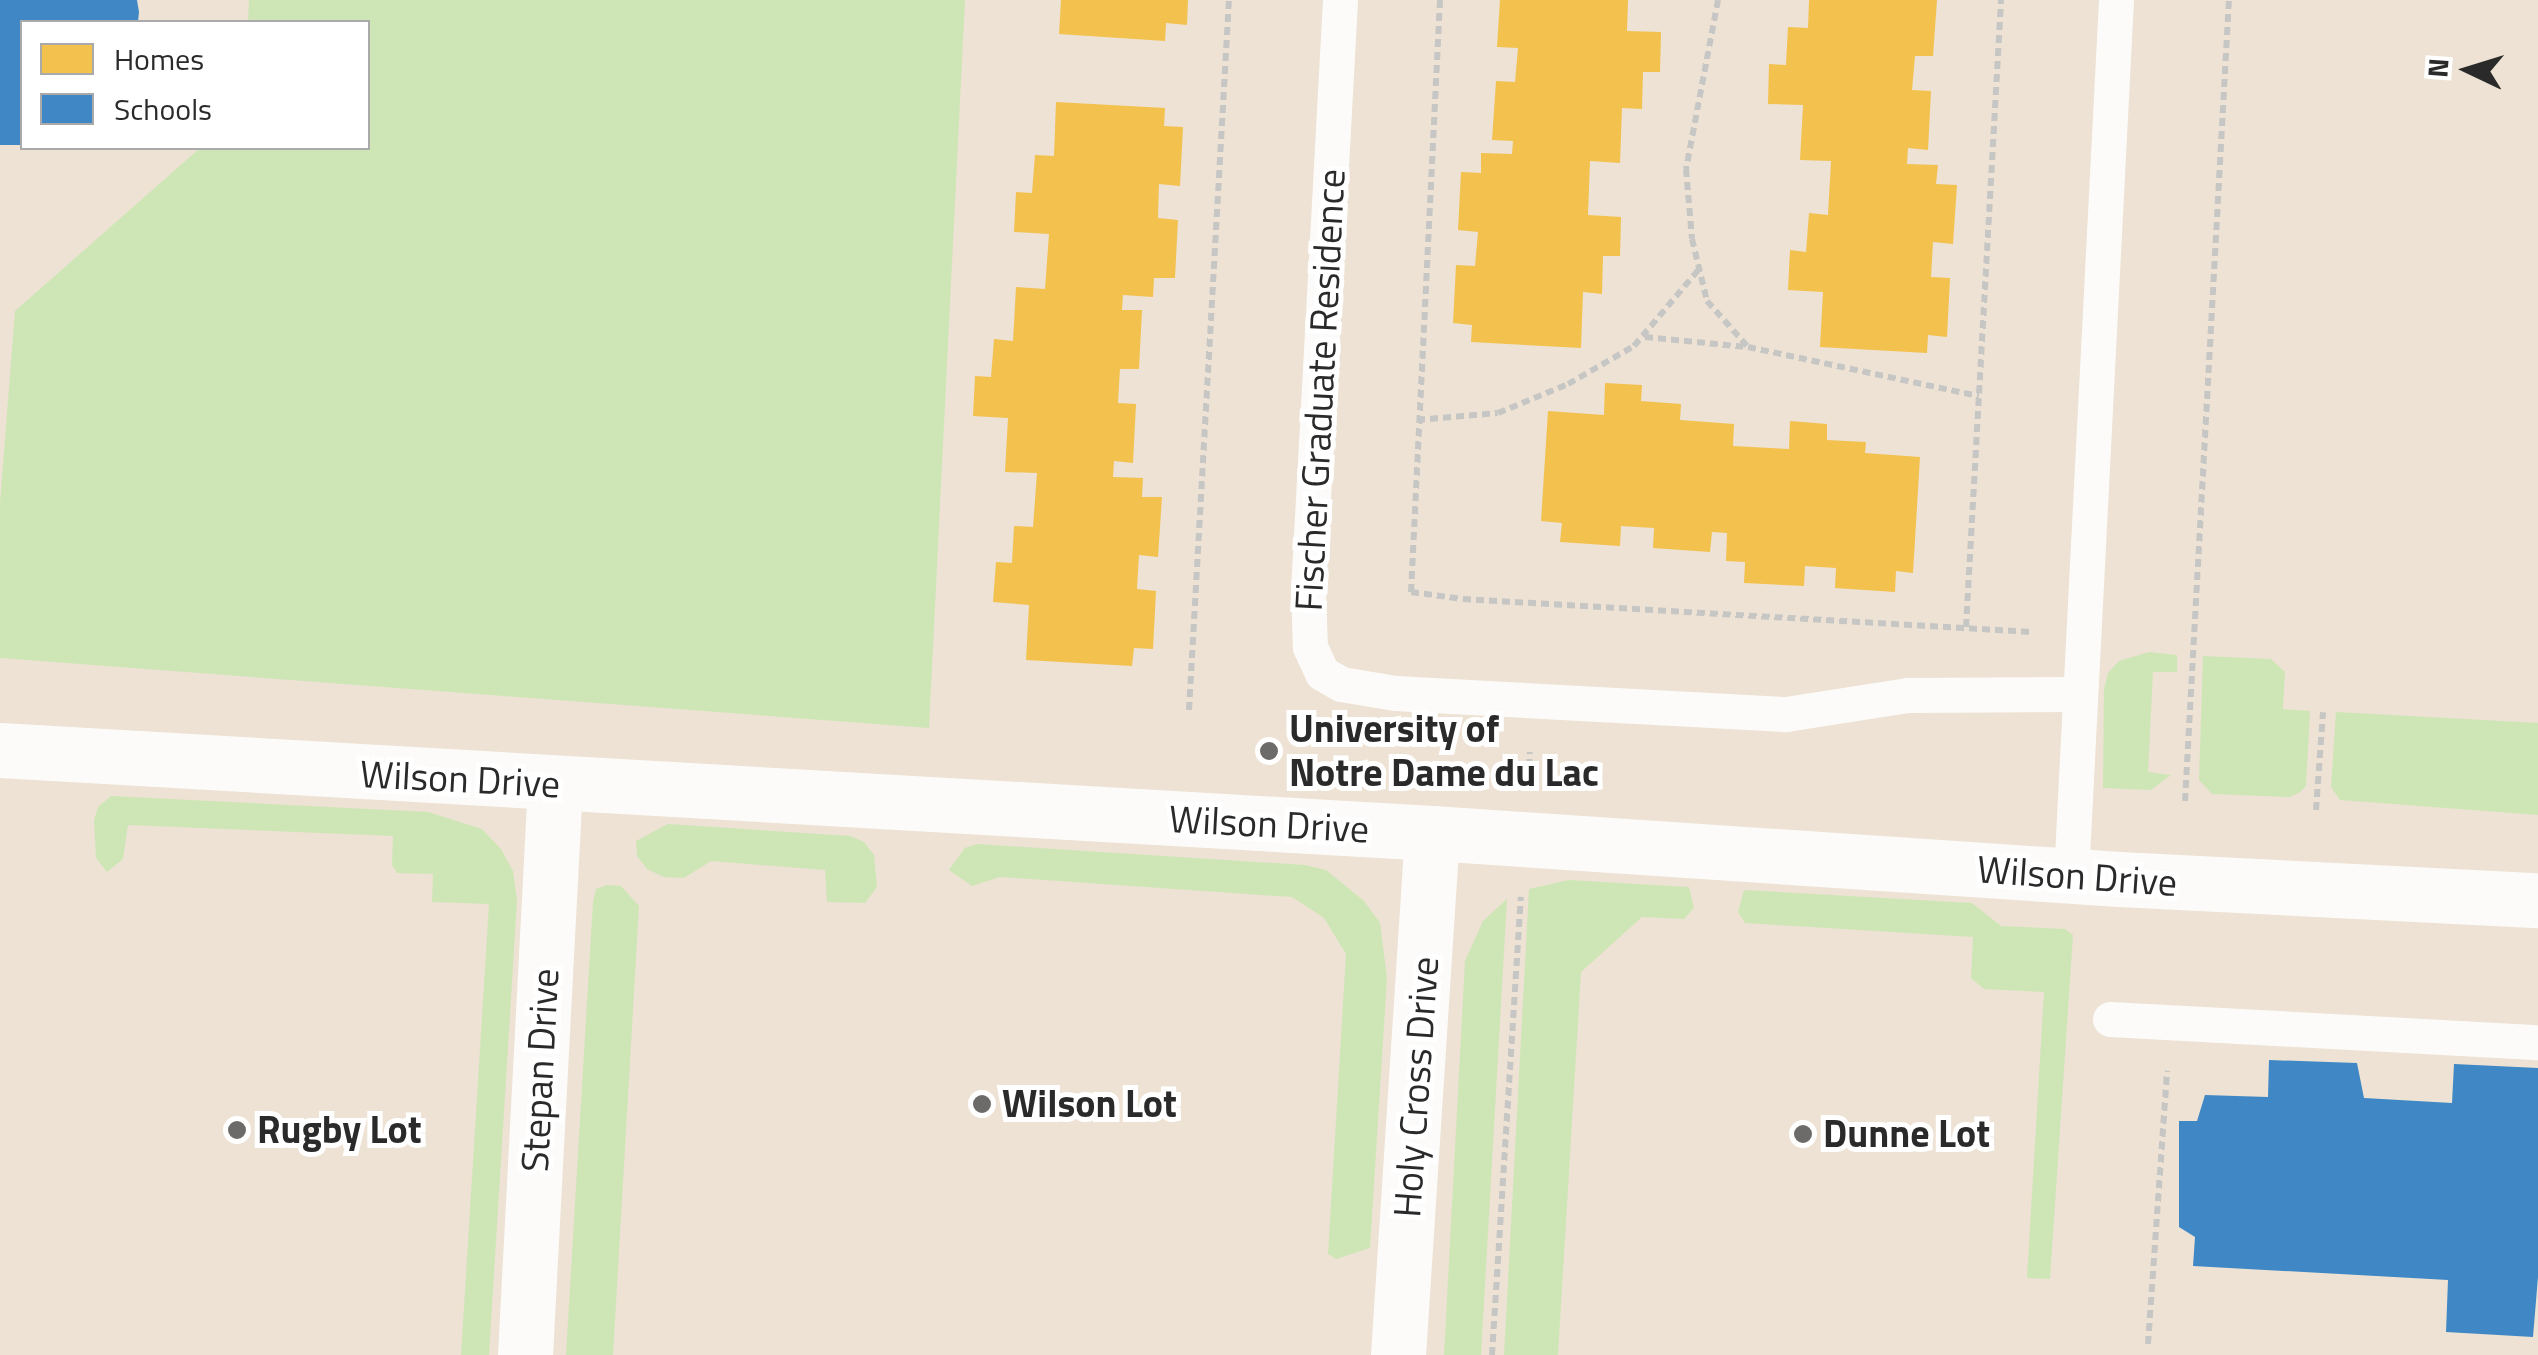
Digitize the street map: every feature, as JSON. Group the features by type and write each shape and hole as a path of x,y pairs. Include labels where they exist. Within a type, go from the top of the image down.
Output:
{"street":[{"name":"Wilson Drive","path":"0,750 1432,833 2071,876 2538,900"},
{"name":"Stepan Drive","path":"525,1355 555,784"},
{"name":"Holy Cross Drive","path":"1400,1351 1432,833"}],"lane":[{"name":"Fischer Graduate Residence","path":"1340,0 1308,591 1310,647 1322,673 1341,684 1395,693 1786,714 1908,695 2080,694"},
{"path":"2071,876 2116,0"},
{"path":"2110,1019 2170,1026 2538,1042"}],"path":[{"path":"1189,710 1229,0"},
{"path":"1440,0 1411,592 1463,599 2084,635"},
{"path":"1718,0 1686,169 1699,270 1707,301 1748,347"},
{"path":"1966,627 2001,0"},
{"path":"2185,802 2229,0"},
{"path":"1418,420 1498,413 1568,384 1644,336 1699,270"},
{"path":"1644,336 1748,347 1979,396"},
{"path":"1492,1355 1533,700"},
{"path":"2316,810 2323,712"},
{"path":"2148,1344 2168,1056"}],"shaded area":[{"name":"University of Notre Dame du Lac","path":"0,0 2538,0 2538,1355 0,1355"}],"green space":[{"path":"249,0 965,0 929,728 0,658 0,503 15,311 198,150 370,150 370,20 248,20"},
{"path":"2149,652 2177,655 2177,672 2153,672 2148,772 2171,775 2151,790 2103,788 2104,689 2108,673 2119,661"},
{"path":"2203,656 2271,659 2285,672 2283,709 2310,711 2306,786 2300,792 2290,797 2212,794 2199,780"},
{"path":"2336,712 2538,723 2538,815 2340,800 2331,787"},
{"path":"111,796 428,812 482,829 501,849 513,871 517,901 489,1355 461,1355 489,904 432,902 433,874 397,873 392,865 393,836 128,825 123,859 107,872 96,858 94,820 98,807"},
{"path":"668,824 850,836 864,842 874,855 877,887 865,903 827,902 825,870 711,861 684,878 664,877 647,869 637,856 636,841"},
{"path":"977,844 1305,865 1326,870 1364,901 1380,923 1387,978 1370,1248 1336,1259 1328,1254 1346,954 1324,918 1292,897 1000,877 972,886 949,870 965,848"},
{"path":"1569,880 1689,887 1694,908 1684,919 1642,917 1581,972 1558,1355 1504,1355 1529,889"},
{"path":"621,886 639,906 613,1355 566,1355 593,902 596,889"},
{"path":"1744,890 1972,903 2001,926 2065,929 2073,935 2050,1279 2027,1278 2044,992 1984,989 1971,978 1973,937 1745,923 1738,912"},
{"path":"1507,899 1481,1355 1444,1355 1465,961 1483,921"}],"building: Homes":[{"path":"1061,0 1188,0 1187,25 1166,23 1165,41 1059,34"},
{"path":"1500,0 1628,0 1627,31 1661,32 1660,72 1643,72 1642,109 1622,108 1620,163 1590,161 1588,215 1621,217 1620,256 1603,256 1602,294 1583,292 1581,348 1471,342 1472,325 1453,323 1456,265 1475,266 1478,232 1458,230 1461,172 1481,173 1481,153 1512,154 1513,141 1492,140 1496,81 1515,82 1518,48 1497,47"},
{"path":"1809,0 1937,0 1933,56 1915,56 1912,90 1931,91 1928,150 1908,148 1907,164 1938,165 1936,184 1957,185 1953,244 1933,242 1931,277 1950,278 1947,337 1928,335 1927,353 1820,347 1823,292 1788,290 1790,250 1806,252 1809,213 1828,215 1831,161 1800,160 1803,105 1768,104 1769,64 1786,65 1788,27 1808,28"},
{"path":"1056,102 1165,108 1164,126 1183,127 1180,186 1159,184 1158,218 1178,220 1175,278 1154,278 1153,297 1123,295 1122,310 1142,310 1139,369 1120,369 1118,403 1136,404 1133,463 1114,461 1113,477 1143,478 1142,497 1162,497 1158,557 1139,555 1137,589 1156,591 1153,649 1134,648 1132,666 1026,660 1029,605 993,602 996,562 1012,563 1014,526 1033,527 1037,473 1005,472 1008,418 973,416 975,376 991,377 994,339 1013,341 1016,287 1045,289 1049,234 1014,232 1016,192 1032,193 1035,155 1054,156"},
{"path":"1605,383 1642,385 1641,401 1681,404 1680,420 1734,424 1733,446 1789,449 1790,421 1827,424 1827,440 1866,442 1865,453 1920,457 1913,573 1896,571 1895,592 1835,588 1836,568 1805,566 1804,586 1744,583 1745,562 1726,561 1727,533 1712,532 1710,552 1653,548 1654,528 1621,526 1620,546 1560,542 1562,523 1541,521 1548,411 1604,415"}],"building: Schools":[{"path":"0,0 137,0 138,20 20,20 20,145 0,145"},
{"path":"2269,1060 2357,1063 2364,1098 2452,1103 2454,1064 2538,1068 2538,1277 2533,1337 2446,1332 2448,1280 2193,1266 2195,1237 2179,1227 2179,1121 2197,1121 2205,1095 2268,1097"}],"place":[{"name":"University of Notre Dame du Lac","path":"1269,751"},
{"name":"Wilson Lot","path":"982,1104"},
{"name":"Rugby Lot","path":"237,1130"},
{"name":"Dunne Lot","path":"1803,1134"}]}
